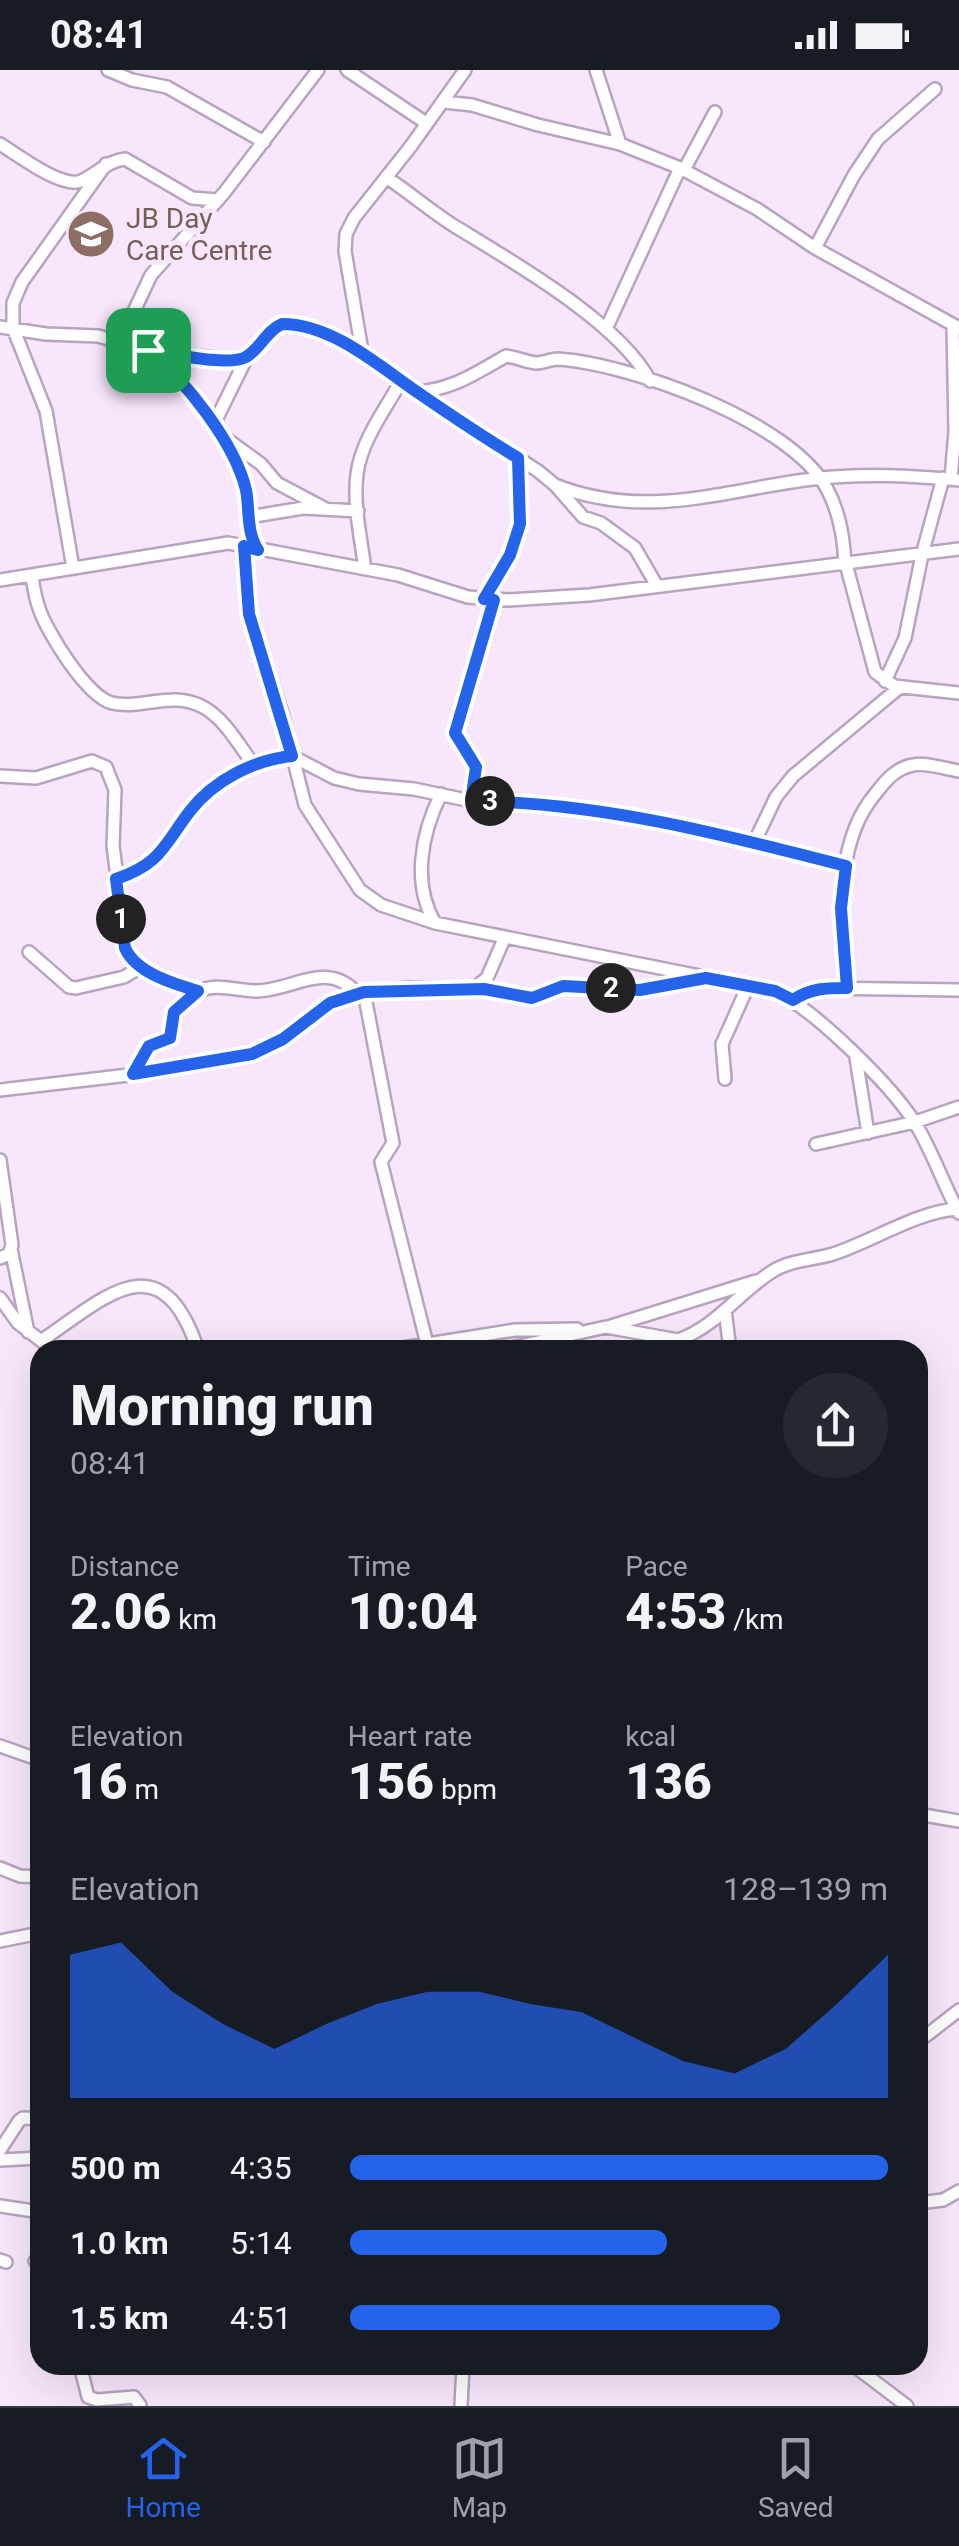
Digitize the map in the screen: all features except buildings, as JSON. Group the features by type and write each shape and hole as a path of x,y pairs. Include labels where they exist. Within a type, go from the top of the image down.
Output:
{"street":[{"path":"108,70 166,87 264,142"},
{"path":"120,341 151,274 218,200 318,70"},
{"path":"347,70 426,123"},
{"path":"362,352 345,251 346,234 465,70"},
{"path":"596,70 620,144"},
{"path":"815,248 878,139 935,89"},
{"path":"444,102 472,104 538,125 620,144 682,169 757,209 815,248 956,328 951,479 922,555 905,638 884,680"},
{"path":"606,329 682,169 716,112"},
{"path":"0,144 48,174 73,184 106,164 125,158 192,198 218,200"},
{"path":"73,568 46,411 7,328 22,282 106,164"},
{"path":"386,178 606,329 640,362 650,381"},
{"path":"192,198 198,222"},
{"path":"217,430 248,356 270,329 282,324 338,339 362,352 556,485 592,496 658,504 819,478 902,475 951,479"},
{"path":"7,328 120,341 148,350 231,360 248,356"},
{"path":"148,350 178,374 240,470 250,533 258,550"},
{"path":"416,392 435,391 471,378 506,356 538,364 556,358 650,381 716,404 766,431 797,452 828,490 870,660 884,680 900,687 959,694"},
{"path":"364,569 357,470 365,446 402,381"},
{"path":"217,430 261,464 277,483 326,508"},
{"path":"471,801 476,767 455,733 489,600 520,524 518,458"},
{"path":"556,485 583,517 602,523 635,548 657,586"},
{"path":"249,516 278,510 358,511"},
{"path":"0,580 32,578 228,543 364,569 489,600 589,595 959,549"},
{"path":"244,546 249,614 304,805 360,890 381,905 435,924 775,991 793,1000 898,1099 937,1162 955,1206 937,1210 865,1243 783,1266 696,1333 678,1340 606,1327"},
{"path":"32,578 39,609 56,645 94,692 115,704 162,699 201,706 215,716 253,764"},
{"path":"754,842 776,797 793,776 900,687"},
{"path":"116,879 163,852 190,810 211,792 253,764 292,756 334,778 471,801 562,805 650,819 846,866"},
{"path":"0,776 36,778 92,761 106,767 115,790 113,846 126,952 172,984 198,991"},
{"path":"847,988 841,908 846,866 862,810 888,779 916,764 959,772"},
{"path":"435,924 424,905 420,879 432,812 442,794"},
{"path":"472,990 487,978 505,937"},
{"path":"30,952 76,988 124,978 142,966"},
{"path":"133,1074 149,1046 170,1038 174,1012 198,991 256,991 322,976 348,983 361,992 394,1143 380,1162 426,1340"},
{"path":"0,1090 133,1074 266,1049 330,1003 361,992 504,991 532,998 563,986 640,990 706,978"},
{"path":"725,1079 722,1044 748,986"},
{"path":"793,1000 820,988 959,990"},
{"path":"856,1058 868,1133"},
{"path":"816,1144 959,1108"},
{"path":"0,1160 11,1249 28,1332"},
{"path":"11,1249 0,1260 16,1276"},
{"path":"546,1340 606,1327 760,1280"},
{"path":"42,1340 109,1296 136,1285 167,1292 197,1340"},
{"path":"0,1298 39,1340"},
{"path":"725,1310 729,1340"},
{"path":"452,1340 516,1330 591,1330"},
{"path":"0,1746 30,1756"},
{"path":"928,1816 959,1821"},
{"path":"0,1868 30,1877"},
{"path":"0,1941 30,1935"},
{"path":"928,2034 959,2010"},
{"path":"0,2150 18,2121 30,2118"},
{"path":"0,2160 30,2158"},
{"path":"928,2202 943,2200 959,2191"},
{"path":"0,2206 30,2210"},
{"path":"82,2375 88,2397 134,2397 140,2405"},
{"path":"461,2406 463,2375"},
{"path":"866,2375 907,2406"}],"place":[{"name":"JB Day Care Centre","path":"91,234"}],"route":[{"path":"291,324 338,339 362,352 518,458 520,524 510,555 484,599 494,600 455,733 476,767 471,801 562,805 650,819 846,866 841,908 847,988 820,988 793,1000 775,991 706,978 640,990 563,986 532,998 484,989 364,992 330,1003 283,1039 252,1054 133,1074 149,1046 170,1038 174,1012 198,991 172,984 126,952 116,879 163,852 190,810 231,777 253,764 292,756 249,614 244,546 258,550 250,533 240,470 178,374 148,350 241,359 254,350 270,329 291,324"}]}
